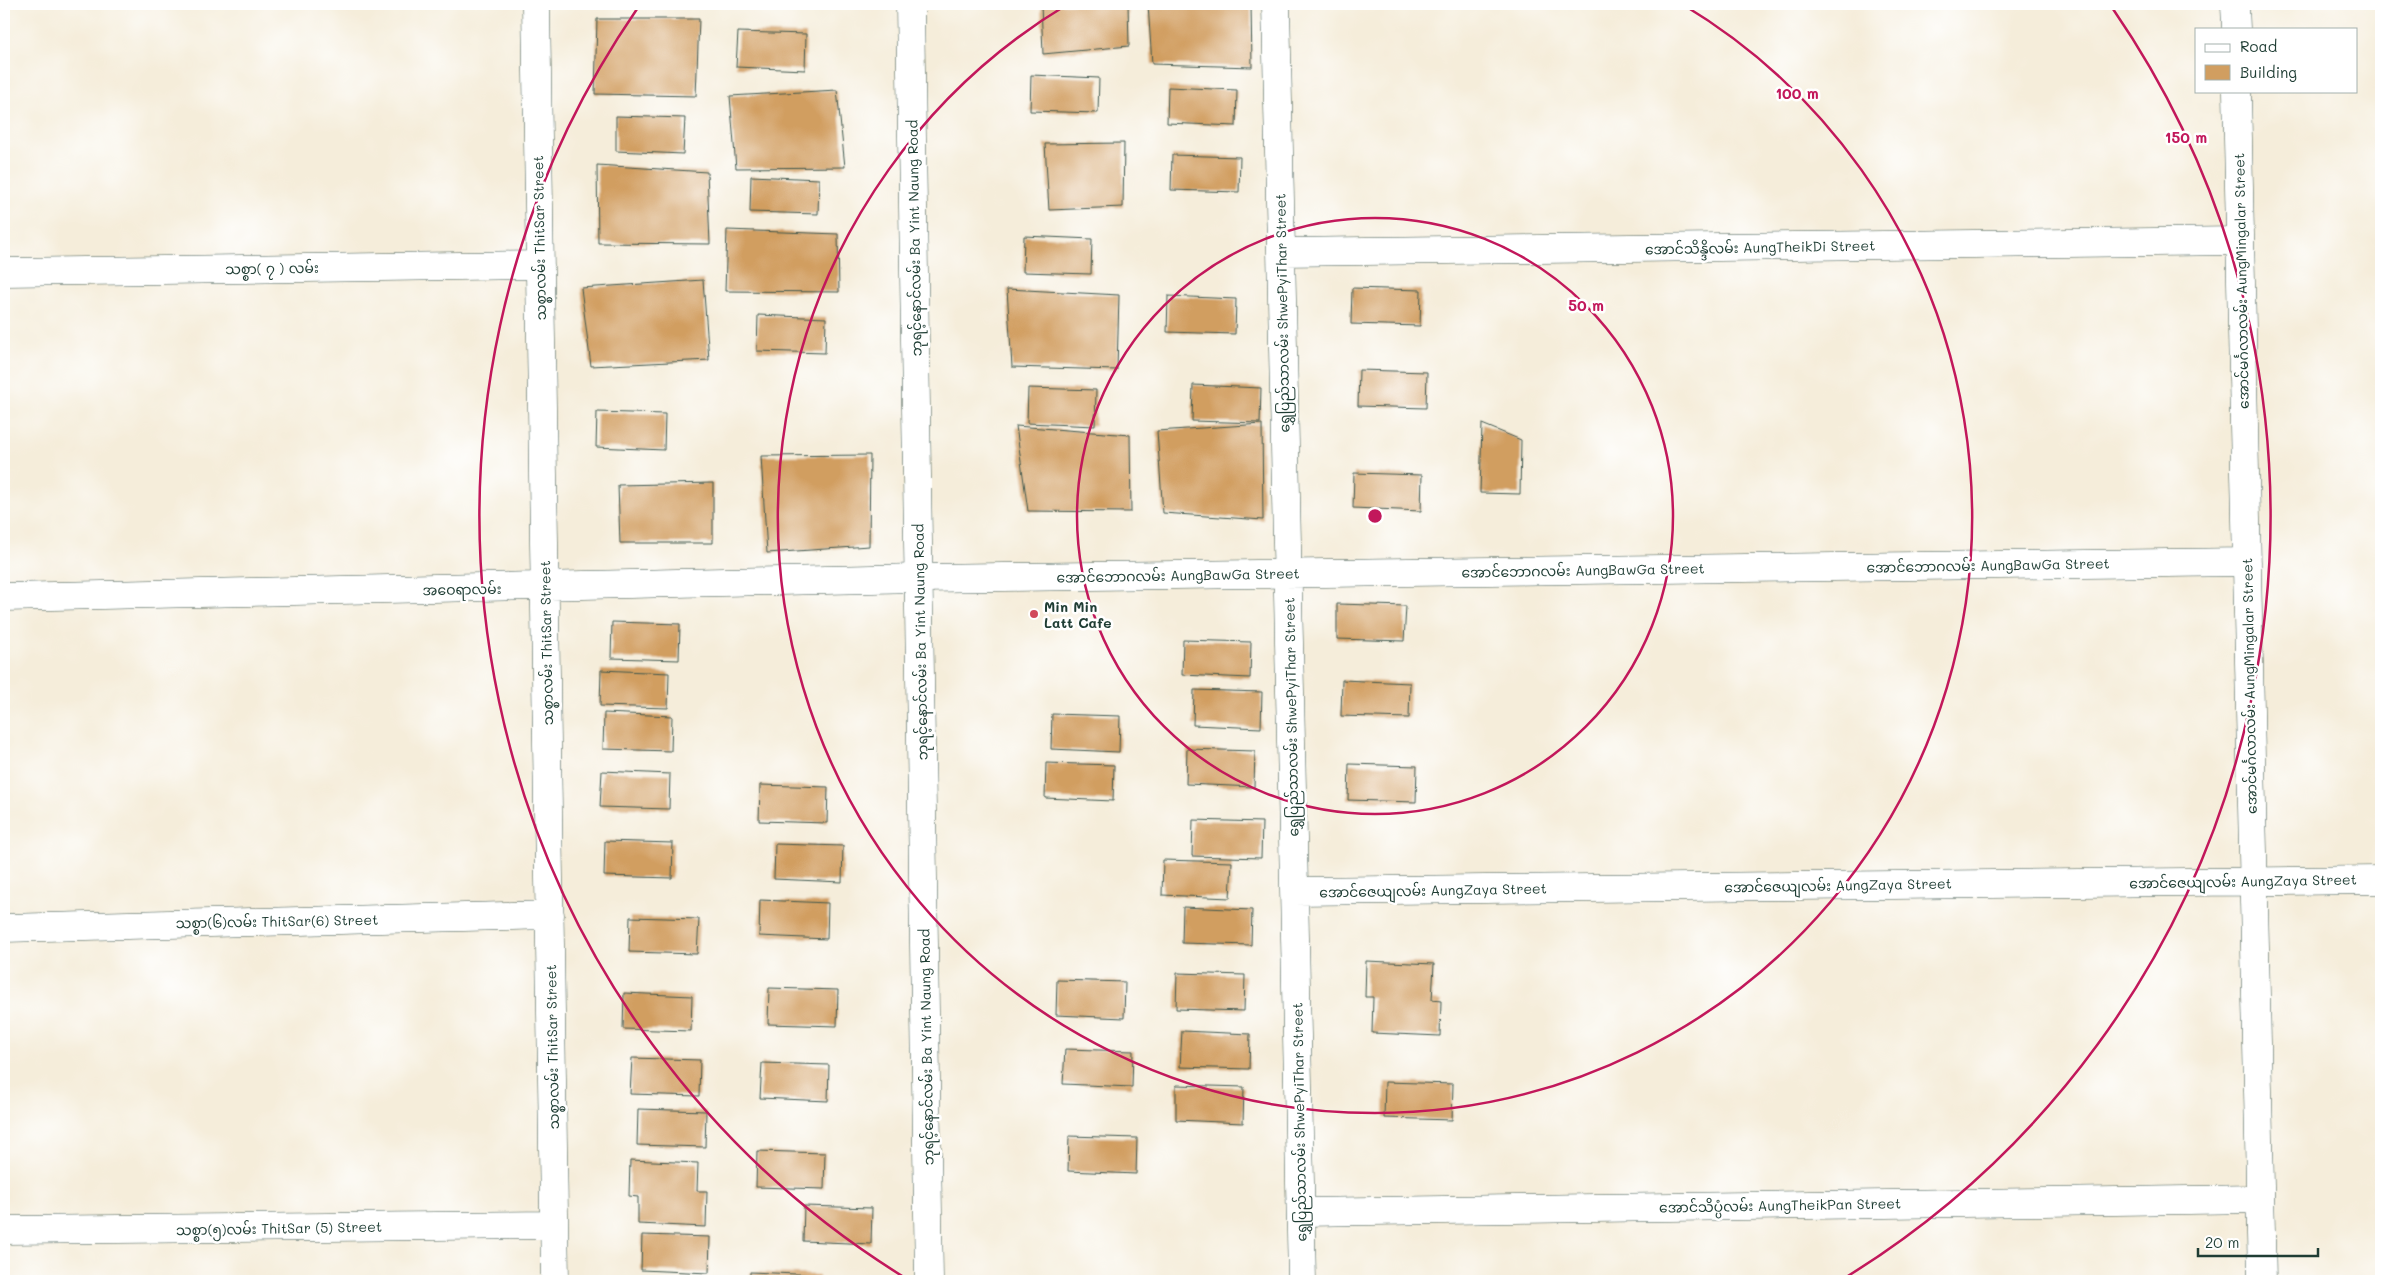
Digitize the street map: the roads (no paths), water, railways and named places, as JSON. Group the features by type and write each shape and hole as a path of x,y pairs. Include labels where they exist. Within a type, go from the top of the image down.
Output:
{"street":[{"name":"သစ္စာလမ်း ThitSar Street","path":"536,4 555,1281"},
{"name":"ဘုရင့်နောင်လမ်း Ba Yint Naung Road","path":"910,4 929,1281"},
{"name":"ရွှေပြည်သာလမ်း ShwePyiThar Street","path":"1276,4 1302,1281"},
{"path":"2235,4 2236,28"},
{"name":"အောင်မင်္ဂလာလမ်း AungMingalar Street","path":"2237,92 2262,1281"},
{"name":"အောင်သိန္ဒိလမ်း AungTheikDi Street","path":"1281,252 2240,241"},
{"name":"သစ္စာ( ၇ ) လမ်း","path":"4,272 540,265"},
{"name":"အောင်ဘောဂလမ်း AungBawGa Street","path":"919,578 2247,562"},
{"name":"အဝေရာလမ်း","path":"4,598 919,578"},
{"name":"အောင်ဇေယျလမ်း AungZaya Street","path":"1294,891 2381,880"},
{"name":"သစ္စာ(၆)လမ်း ThitSar(6) Street","path":"4,928 550,915"},
{"name":"အောင်သိပ္ပံလမ်း AungTheikPan Street","path":"1301,1212 2260,1199"},
{"name":"သစ္စာ(၅)လမ်း ThitSar (5) Street","path":"4,1230 554,1225"}],"place":[{"name":"Min Min Latt Cafe","path":"1034,614"}]}
